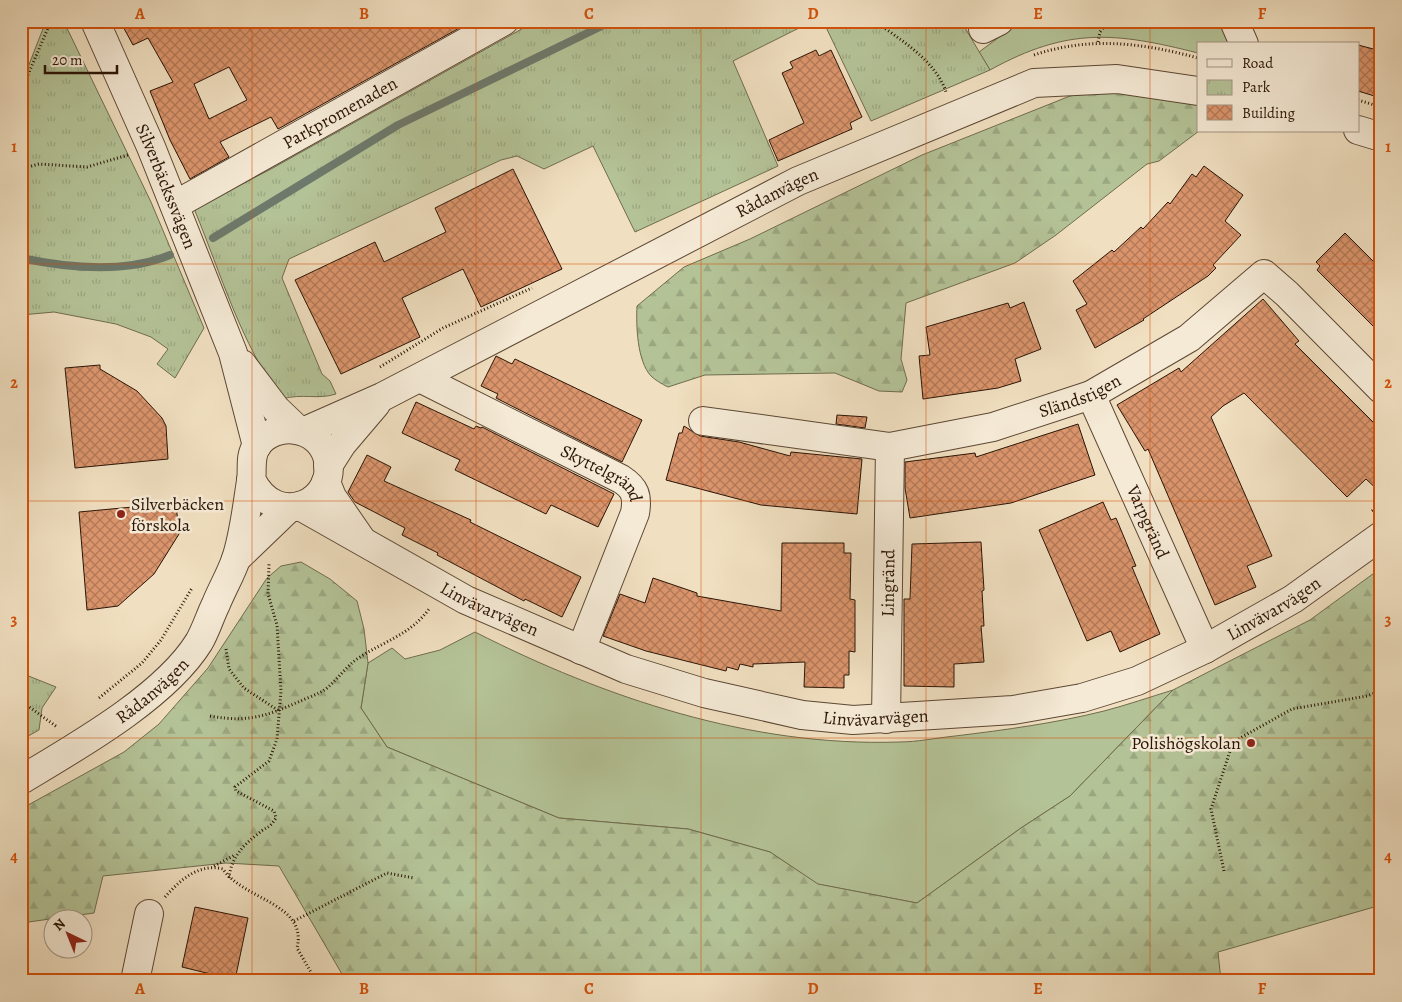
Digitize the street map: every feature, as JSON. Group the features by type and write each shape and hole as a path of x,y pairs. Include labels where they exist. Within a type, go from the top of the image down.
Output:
{"street":[{"name":"Silverbäckssvägen","path":"95,21 151,147 234,353 257,446"},
{"name":"Parkpromenaden","path":"175,205 504,21"},
{"path":"1234,21 1243,42"},
{"name":"Rådanvägen","path":"254,550 251,458 257,446 266,436 279,430 301,430 382,397 798,181 1034,83 1117,79 1197,91"},
{"path":"1360,131 1381,137"},
{"name":"Sländstigen","path":"703,421 890,447 993,427 1091,395 1189,338 1264,274 1287,294 1381,389"},
{"name":"Silverbäckssvägen","path":"234,353 276,408 301,430"},
{"name":"Skyttelgränd","path":"420,378 621,479 630,485 636,493 635,513 581,650"},
{"name":"Varpgränd","path":"1091,395 1205,649"},
{"name":"Rådanvägen","path":"21,780 103,730 177,669 199,642 254,550 294,507 312,500 342,444 382,397"},
{"path":"301,430 320,444 326,455 327,474"},
{"name":"Lingränd","path":"886,719 890,447"},
{"name":"Linvävarvägen","path":"327,474 332,497 362,541"},
{"path":"251,479 257,491 273,504 294,507"},
{"name":"Linvävarvägen","path":"294,507 362,541 466,600 626,669 704,693 802,715 853,720 1013,710 1082,698 1137,682 1205,649 1293,599 1374,525"},
{"path":"135,981 149,914"}],"path":[{"path":"21,91 51,21"},
{"path":"874,21 915,52 934,70 943,82 946,93"},
{"path":"1098,42 1100,32 1108,21"},
{"path":"1360,101 1381,107"},
{"path":"21,169 40,164 87,168 151,147"},
{"path":"1374,525 1381,504"},
{"path":"149,914 179,882 192,873 236,855 260,832 269,829 276,818 274,811 236,791 235,787 269,761 277,739 282,691 277,624 254,550"},
{"path":"92,704 142,663 161,640 195,584"},
{"path":"210,716 238,719 254,718 280,711 319,694 356,659 396,639 420,621 433,603"},
{"path":"225,643 229,669 244,688 280,711"},
{"path":"1224,871 1210,809 1233,742 1292,709 1367,696 1381,691"},
{"path":"21,701 57,727"},
{"path":"50,731 64,724"},
{"path":"229,878 230,867 236,855"},
{"path":"213,866 223,869 229,878 244,889 280,908 294,921 300,935 297,948 316,981"},
{"path":"294,921 387,873 414,878"},
{"path":"306,981 313,976"}],"green space":[{"path":"46,21 64,22 151,202 204,328 175,378 157,364 168,349 151,337 116,324 54,312 21,315 21,85"},
{"path":"536,21 813,21 733,61 778,166 635,232 593,146 544,169 517,156 501,160 289,259 282,278 322,374 330,381 336,394 282,399 268,378 243,332 195,211 201,205 271,169"},
{"path":"823,21 961,21 990,70 871,121"},
{"path":"1021,21 1223,21 1233,42 1197,42 1197,53 1141,41 1116,38 1068,40 1044,46 1018,56 990,70 979,52"},
{"path":"1138,88 1197,104 1198,132 1159,161 1147,164 1056,235 1015,263 906,303 901,359 907,380 902,392 879,391 835,373 705,375 668,387 659,382 646,369 638,342 637,306 684,267 750,239 922,155 1070,96 1112,89"},
{"path":"301,562 330,579 357,601 364,629 368,663 361,708 387,747 559,818 688,829 770,852 818,884 917,903 1021,828 1070,796 1173,690 1310,620 1381,568 1381,905 1218,952 1221,981 346,981 279,866 226,863 103,876 94,913 92,913 92,910 42,910 42,920 21,923 21,809 124,752 159,724 208,668 267,578 281,566"},
{"path":"475,632 575,678 680,714 734,727 789,736 844,741 913,741 1030,726 1104,711 1173,690 1070,796 1021,828 917,903 817,884 770,852 688,829 559,818 387,747 361,708 368,663 392,648 405,659 440,650"},
{"path":"21,673 56,687 42,708 39,730 21,740"}],"building":[{"path":"120,21 472,21 278,129 271,117 220,142 229,157 190,179 170,140 150,91 173,82 148,38 133,45","holes":["229,67 247,100 209,119 194,84"]},
{"path":"1360,46 1381,51 1381,98 1360,92"},
{"path":"816,50 819,56 831,50 862,117 850,123 852,129 778,161 769,140 804,123 782,73 793,68 790,62"},
{"path":"1204,166 1243,195 1225,221 1241,235 1213,265 1216,268 1208,276 1144,320 1095,348 1076,310 1087,304 1073,281 1112,250 1114,252 1141,227 1143,229 1168,202 1170,204 1192,174 1196,177"},
{"path":"513,169 562,269 481,307 463,269 402,298 420,337 341,374 295,280 375,242 384,262 446,232 435,208"},
{"path":"1345,233 1381,269 1381,334 1317,270 1320,266 1316,262"},
{"path":"1263,299 1299,341 1295,344 1381,430 1381,493 1366,479 1347,497 1244,393 1223,406 1211,417 1272,556 1247,566 1256,587 1215,605 1148,449 1145,451 1117,405 1179,368 1181,372"},
{"path":"1024,302 1041,349 1015,359 1021,381 998,388 923,399 919,356 930,355 926,327 1008,303 1010,308"},
{"path":"496,356 512,364 515,359 642,420 622,462 496,398 498,394 481,386"},
{"path":"100,365 100,369 137,391 162,418 166,426 168,459 75,468 65,368"},
{"path":"416,402 474,429 476,426 482,427 614,494 598,527 551,505 546,514 455,470 460,460 402,433"},
{"path":"837,415 867,417 865,428 836,424"},
{"path":"1078,424 1095,475 1011,503 910,518 905,488 905,462 975,453 976,457"},
{"path":"684,426 700,436 739,442 790,456 791,452 862,459 857,514 761,505 666,480 679,433 682,433"},
{"path":"367,455 391,467 384,481 471,520 470,522 581,577 562,617 525,599 524,601 437,555 438,553 402,535 405,528 355,502 348,492"},
{"path":"1103,502 1111,520 1116,518 1136,566 1132,567 1160,634 1120,652 1111,631 1087,641 1039,530"},
{"path":"176,503 179,534 154,574 118,606 87,610 79,512"},
{"path":"981,542 984,626 981,626 984,662 954,664 954,687 904,686 904,599 910,599 912,544"},
{"path":"782,543 844,543 844,553 851,553 850,599 855,600 855,652 849,651 849,675 844,675 844,688 804,687 805,662 753,664 753,667 740,664 738,670 727,667 726,671 646,651 603,636 620,594 645,603 653,578 697,593 697,596 781,611"},
{"path":"195,907 248,918 235,980 182,967"}],"waterway":[{"path":"213,238 398,125 612,21"},
{"path":"21,258 77,266 115,267 134,265 170,255"}],"place":[{"name":"Silverbäcken förskola","path":"121,514"},
{"name":"Polishögskolan","path":"1251,743"}]}
